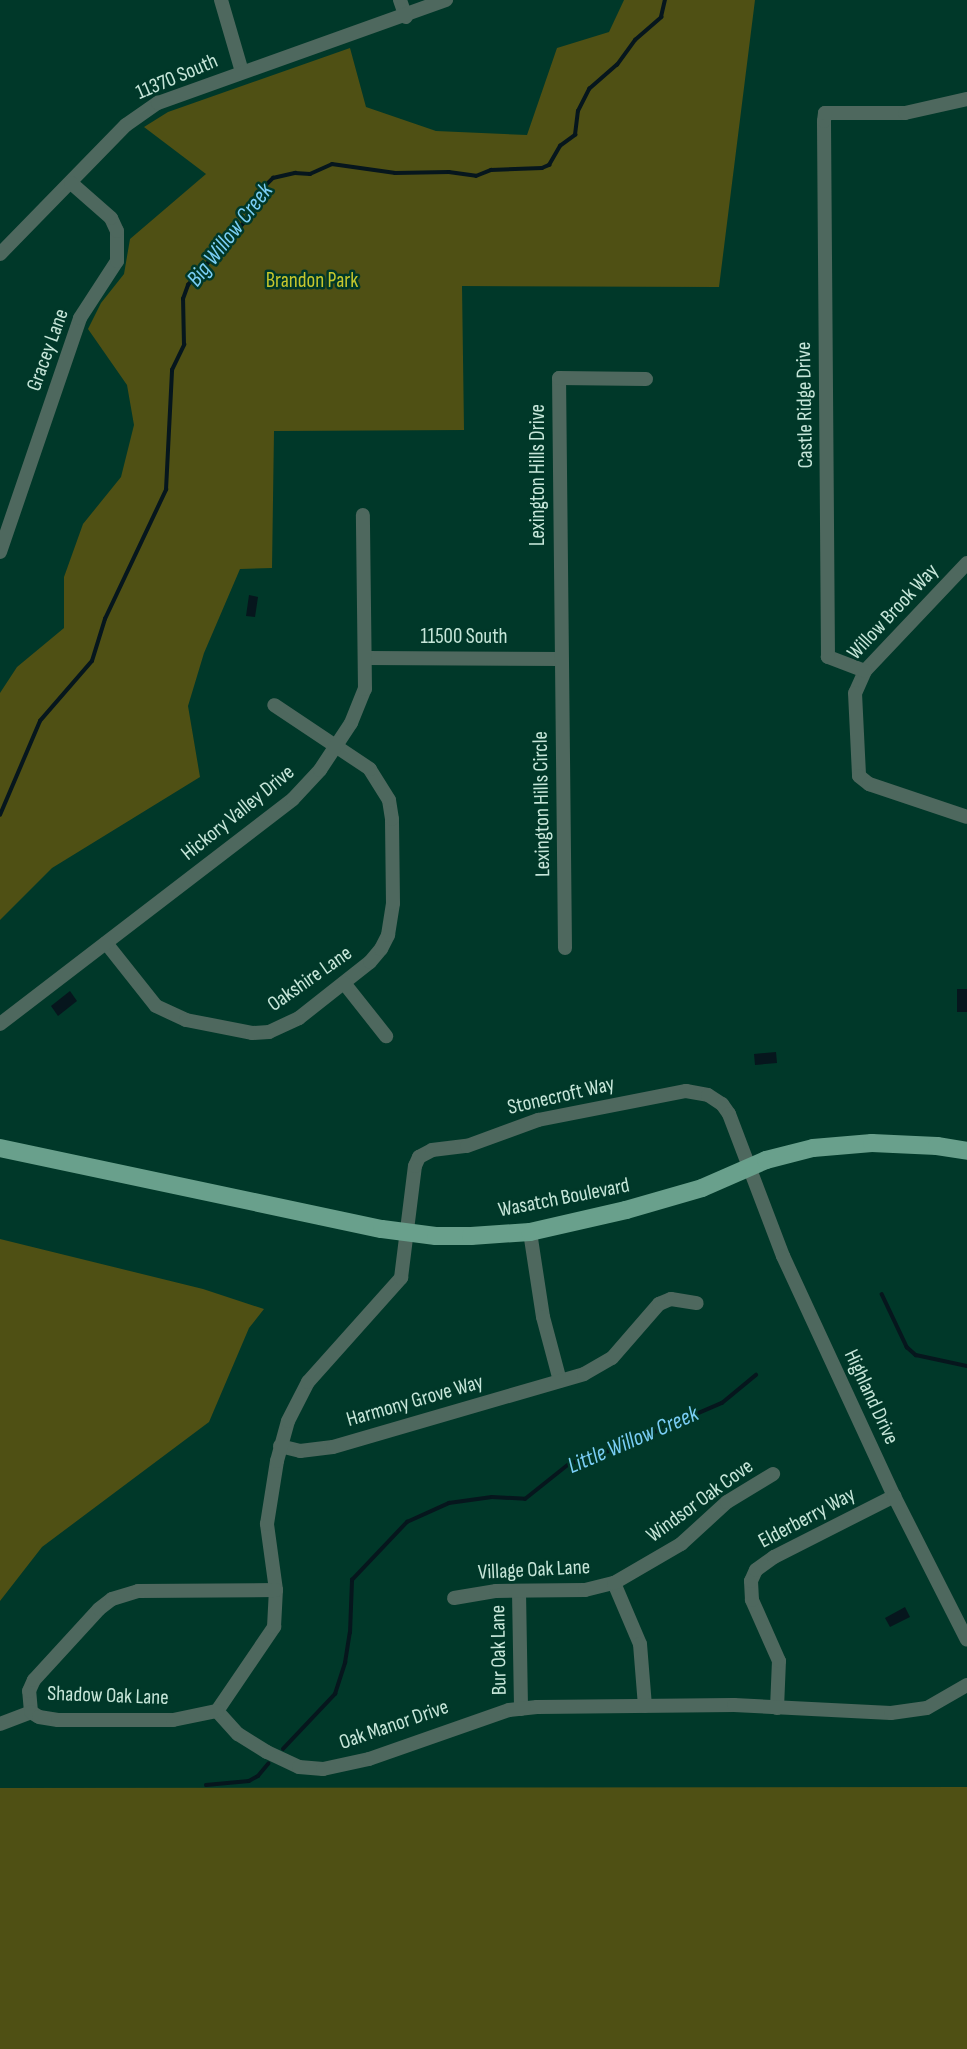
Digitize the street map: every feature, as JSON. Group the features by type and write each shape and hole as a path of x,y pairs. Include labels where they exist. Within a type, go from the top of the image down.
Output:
{"main road":[{"name":"Wasatch Boulevard","path":"0,1148 408,1233 471,1236 530,1232 677,1195 788,1154 845,1144 905,1143 967,1151"}],"street":[{"path":"221,0 243,72"},
{"path":"400,0 411,10"},
{"name":"11370 South","path":"0,254 141,113 177,95 411,10 446,0"},
{"name":"Castle Ridge Drive","path":"865,671 828,657 825,113 905,113 929,110 967,99"},
{"name":"Gracey Lane","path":"0,552 76,327 85,308 117,261 117,231 111,218 71,183"},
{"name":"Lexington Hills Drive","path":"561,659 559,378 646,379"},
{"name":"Hickory Valley Drive","path":"0,1024 308,786 337,745 360,705 365,689 367,658 363,515"},
{"name":"Willow Brook Way","path":"967,563 865,671 855,693 859,776 869,784 967,817"},
{"name":"11500 South","path":"367,658 561,659"},
{"name":"Lexington Hills Circle","path":"561,659 565,948"},
{"name":"Oakshire Lane","path":"106,943 156,1006 186,1020 235,1032 269,1032 284,1026 370,962 388,934 393,903 392,819 382,783 370,769 337,745 274,705"},
{"path":"344,983 386,1036"},
{"name":"Stonecroft Way","path":"408,1233 415,1166 427,1151 467,1146 538,1120 678,1092 701,1093 722,1104 748,1167"},
{"name":"Highland Drive","path":"748,1167 783,1256 894,1496 967,1640"},
{"path":"530,1232 543,1317 561,1381"},
{"path":"217,1711 270,1635 276,1614 276,1590 267,1524 280,1446 288,1421 309,1382 397,1286 404,1271 408,1233"},
{"name":"Harmony Grove Way","path":"280,1446 300,1451 333,1447 584,1374 612,1358 659,1304 671,1299 697,1303"},
{"name":"Windsor Oak Cove","path":"614,1584 681,1544 727,1502 773,1474"},
{"name":"Elderberry Way","path":"777,1708 779,1661 752,1600 751,1581 756,1570 774,1557 894,1496"},
{"name":"Village Oak Lane","path":"454,1598 485,1592 585,1590 614,1584 640,1644 645,1706"},
{"path":"31,1712 29,1691 34,1680 99,1609 113,1599 138,1591 276,1590"},
{"name":"Bur Oak Lane","path":"519,1592 521,1709"},
{"name":"Oak Manor Drive","path":"217,1711 238,1734 267,1752 299,1767 323,1769 369,1759 482,1717 521,1709 645,1706 891,1713 927,1708 967,1685"},
{"name":"Shadow Oak Lane","path":"0,1724 31,1712 38,1717 58,1720 173,1720 217,1711"}],"green space":[{"name":"Brandon Park","path":"624,0 755,0 719,287 462,286 464,430 274,431 272,568 240,569 204,653 188,706 200,777 52,868 0,920 0,693 17,667 64,628 64,577 83,524 121,477 134,425 127,385 88,329 101,303 124,274 130,239 206,174 144,127 168,112 350,48 366,107 436,131 527,135 557,48 609,32"},
{"path":"0,1239 203,1289 264,1309 249,1328 209,1422 42,1547 0,1601"},
{"path":"967,1787 967,2049 0,2049 0,1788"}],"shaded area":[{"path":"249,595 258,597 255,617 246,616"},
{"path":"957,989 967,989 967,1012 957,1012"},
{"path":"70,991 77,1001 58,1016 51,1006"},
{"path":"776,1052 777,1063 755,1065 754,1054"},
{"path":"905,1607 910,1617 890,1627 885,1618"}],"waterway":[{"name":"Big Willow Creek","path":"0,815 40,721 92,661 105,619 166,490 172,370 184,345 183,299 188,285 250,216 253,200 261,190 273,178 295,173 310,174 332,164 395,173 449,172 476,176 491,170 542,168 549,165 560,146 575,135 578,111 589,89 617,65 635,40 661,17 665,0"},
{"name":"Little Willow Creek","path":"882,1294 907,1347 916,1355 967,1366"},
{"name":"Little Willow Creek","path":"283,1749 335,1694 345,1663 350,1633 352,1580 407,1522 449,1503 492,1497 525,1499 569,1464 615,1449 722,1403 756,1375"},
{"name":"Little Willow Creek","path":"206,1785 249,1781 258,1776 268,1764"}]}
